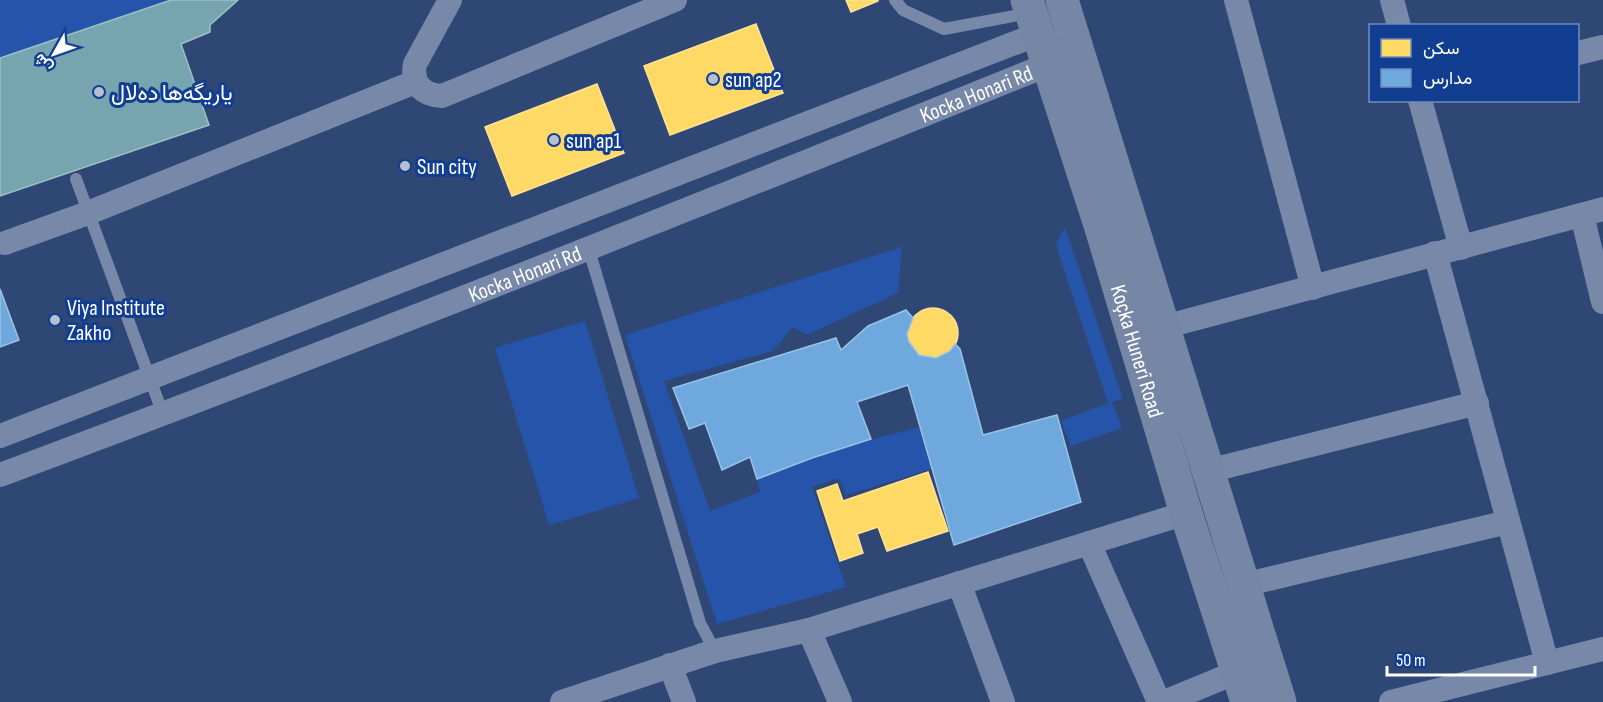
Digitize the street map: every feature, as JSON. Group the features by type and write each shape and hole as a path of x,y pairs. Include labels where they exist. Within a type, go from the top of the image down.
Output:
{"main road":[{"path":"1062,0 1280,702"},
{"name":"Koçka Hunerî Road","path":"1032,16 1101,228 1186,513 1242,687"}],"street":[{"path":"450,0 415,64 413,73 415,82 431,96 442,96 675,0"},
{"path":"1236,0 1313,288"},
{"path":"1392,0 1398,24"},
{"name":"Kocka Honari Rd","path":"0,436 723,156 1032,16"},
{"path":"1579,53 1603,47"},
{"name":"Kocka Honari Rd","path":"0,475 588,249 1047,65"},
{"path":"4,243 88,213 415,82"},
{"path":"1421,102 1461,248"},
{"path":"723,156 735,191"},
{"path":"1164,327 1593,212 1603,302"},
{"path":"1435,253 1547,663"},
{"path":"1208,471 1477,403"},
{"path":"562,702 716,651 809,630 1186,513"},
{"path":"1243,585 1508,522"},
{"path":"1089,543 1159,702"},
{"path":"959,583 1003,702"},
{"path":"809,630 840,702"},
{"path":"1390,702 1603,649"},
{"path":"670,665 684,702"},
{"path":"1164,702 1242,687"}],"lane":[{"path":"895,0 903,10 944,29 1032,16"},
{"path":"76,179 163,414"},
{"path":"588,249 700,623 716,651"}],"shaded area":[{"path":"0,0 171,0 0,58"},
{"path":"1065,227 1123,399 1112,402 1122,428 1071,446 1061,421 1108,403 1056,245"},
{"path":"902,247 898,293 807,335 793,327 773,351 664,381 710,511 760,492 757,479 838,450 920,427 932,469 846,495 839,478 812,487 846,587 717,624 625,335"},
{"path":"585,321 639,498 549,525 495,348"}],"building: سكن":[{"path":"846,0 878,0 878,1 851,12"},
{"name":"sun ap2","path":"756,24 783,93 670,135 644,66"},
{"name":"sun ap1","path":"597,84 624,153 512,196 485,127"},
{"path":"933,308 951,315 958,333 951,351 933,358 915,351 908,333 915,315"},
{"path":"928,472 948,531 887,551 878,527 857,534 863,553 840,561 817,491 837,484 843,501"}],"building: مدارس":[{"path":"0,289 19,340 0,347"},
{"path":"906,310 913,318 907,334 909,342 919,355 936,358 950,351 955,344 960,349 983,435 1057,415 1081,502 954,545 908,385 857,402 871,439 757,479 750,457 722,470 705,423 689,429 673,388 836,338 841,350 868,326"}],"building: مرافق عامة":[{"name":"یاریگەها دەلال","path":"171,0 238,0 210,25 210,32 181,44 209,125 0,196 0,58"}],"place":[{"name":"sun ap2","path":"713,79"},
{"name":"یاریگەها دەلال","path":"99,92"},
{"name":"sun ap1","path":"554,140"},
{"name":"Sun city","path":"405,166"},
{"name":"Viya Institute Zakho","path":"55,320"}]}
